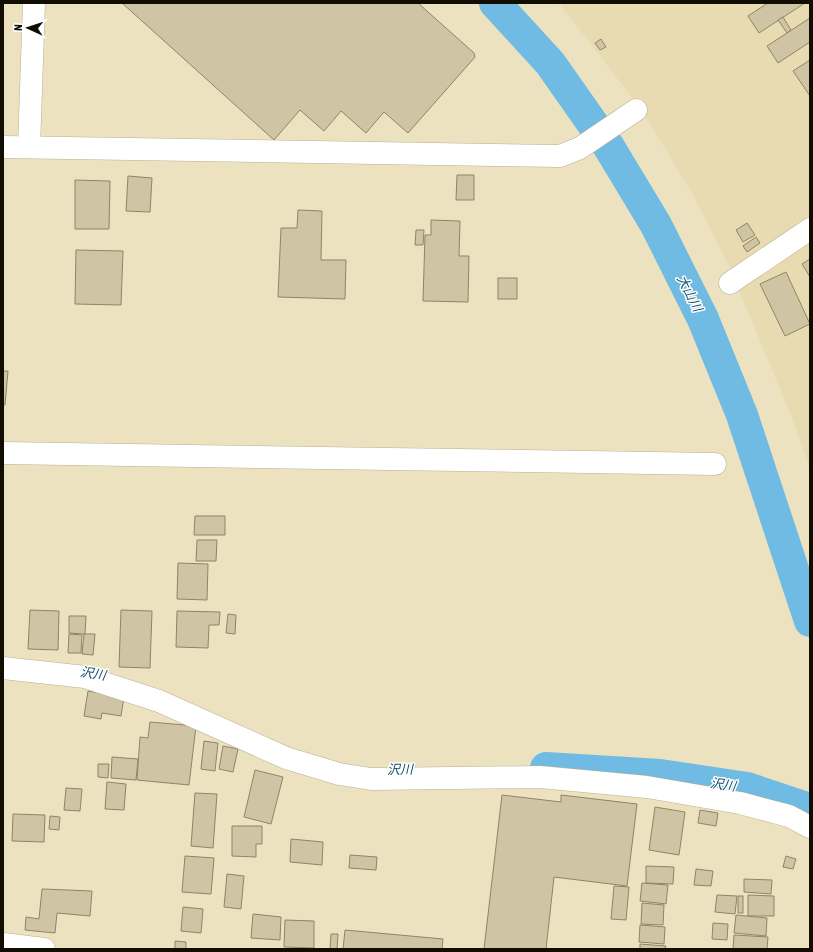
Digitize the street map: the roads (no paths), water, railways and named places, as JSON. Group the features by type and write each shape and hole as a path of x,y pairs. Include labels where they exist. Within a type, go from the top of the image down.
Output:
{"street":[{"path":"29,147 34,3"},
{"path":"3,147 560,156 580,148 636,110"},
{"path":"730,283 810,229"},
{"path":"3,453 715,464"},
{"path":"3,668 85,677 159,701 286,758 339,774 371,779 540,777 646,787 740,803 790,816 810,827"},
{"path":"3,944 44,949"}],"waterway":[{"name":"大山川","path":"495,3 550,63 609,147 656,225 703,319 742,415 810,621"},
{"name":"沢川","path":"546,768 660,775 747,788 810,809"}]}
